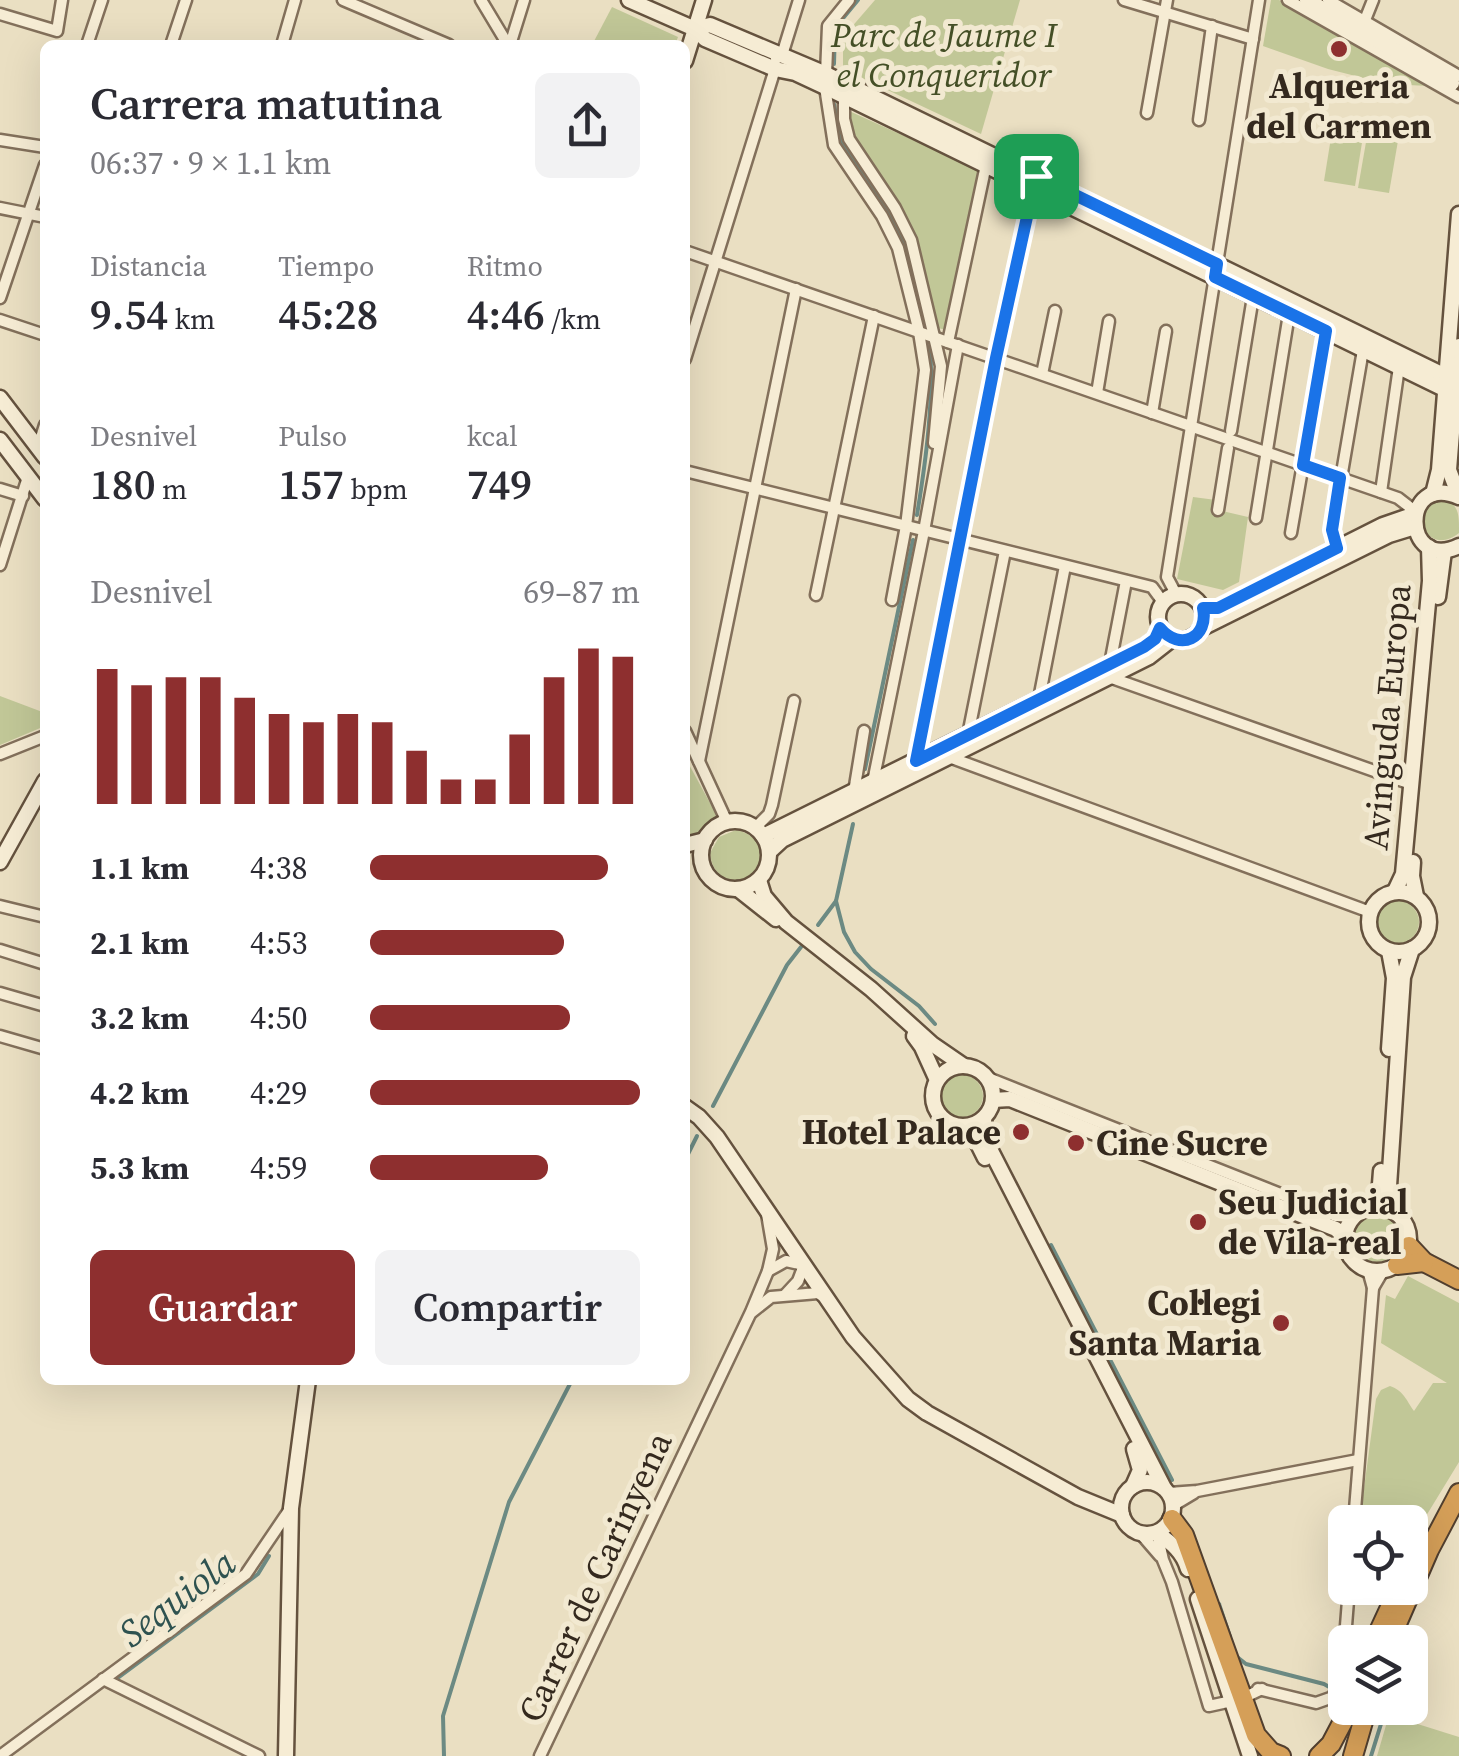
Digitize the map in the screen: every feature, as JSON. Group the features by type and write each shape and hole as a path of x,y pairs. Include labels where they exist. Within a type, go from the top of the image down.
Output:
{"highway":[{"path":"1409,1246 1424,1262 1459,1280"},
{"path":"1382,1269 1424,1262"},
{"path":"1428,1531 1459,1474"},
{"path":"1396,1625 1459,1493"},
{"path":"1170,1501 1236,1695 1256,1734 1270,1752 1281,1756"},
{"path":"1319,1756 1342,1725"},
{"path":"1342,1756 1348,1725"},
{"path":"1353,1756 1362,1725"}],"main road":[{"path":"629,0 695,29 705,38 758,60 778,62"},
{"path":"690,45 704,0"},
{"path":"1294,1 1457,86"},
{"path":"695,29 710,25 794,73 826,80 1450,382"},
{"path":"826,80 844,96 986,165 1035,182"},
{"path":"1459,214 1449,470 1459,496"},
{"path":"1216,271 1289,314 1398,367 1450,382"},
{"path":"1433,494 1459,346"},
{"path":"0,398 40,451"},
{"path":"0,440 40,493"},
{"path":"1202,628 1389,535 1415,518 1426,498 1433,494 1459,496"},
{"path":"1203,608 1218,608 1383,525 1415,518"},
{"path":"1415,518 1422,542 1444,548"},
{"name":"Avinguda Europa","path":"1395,891 1403,874 1430,581 1444,548"},
{"name":"Avinguda Europa","path":"1416,896 1412,876 1444,548"},
{"path":"759,832 974,738 1110,670 1155,639 1160,628 1158,614 1170,598 1189,595 1200,602 1205,614 1198,634 1186,640 1172,639 1160,628"},
{"path":"769,852 782,840 950,757 1039,699 1132,665 1172,639"},
{"path":"0,862 40,790"},
{"path":"727,822 742,822 759,832 769,852 767,867 759,880 738,889 723,887 711,879 701,853 714,829 727,822"},
{"path":"690,844 705,840"},
{"path":"690,860 703,866"},
{"path":"759,880 764,896 786,922 872,989 932,1044 988,1078 993,1100 990,1110 974,1125 962,1127 950,1124 936,1111 932,1092 937,1080 948,1070 964,1066"},
{"path":"738,889 776,919 786,922"},
{"path":"1395,891 1416,896 1427,910 1426,937 1404,952 1388,951 1369,930 1370,912 1380,898 1395,891"},
{"path":"1396,1213 1389,1186 1403,978 1412,949"},
{"path":"1373,1208 1380,1184 1394,978 1388,951"},
{"path":"900,1016 922,1047 937,1080"},
{"path":"993,1100 1010,1100 1026,1106 1336,1229 1346,1238"},
{"path":"690,1111 716,1137 853,1337 908,1399 1090,1502 1122,1508"},
{"path":"984,1118 985,1140 1170,1501 1163,1530 1152,1533"},
{"path":"962,1127 978,1144 1137,1455 1140,1470 1122,1508 1129,1528 1152,1533 1175,1546 1186,1560 1236,1695 1250,1756"},
{"path":"1373,1208 1396,1213 1408,1228 1409,1246 1402,1260 1382,1269 1351,1258 1346,1248 1346,1230 1354,1217 1373,1208"},
{"path":"286,1756 290,1508 307,1385"},
{"path":"1133,1486 1149,1482 1170,1501"}],"street":[{"path":"0,14 57,31 62,0"},
{"path":"88,40 102,0"},
{"path":"173,40 186,0"},
{"path":"283,40 295,0"},
{"path":"344,0 420,40"},
{"path":"374,13 378,0"},
{"path":"481,0 506,40"},
{"path":"511,40 524,0"},
{"path":"690,343 799,0"},
{"path":"849,0 828,26 826,80 834,145 882,216 898,248 919,332 924,370 906,526 892,600"},
{"path":"1124,0 1166,6 1253,39"},
{"path":"1170,598 1167,577 1259,0"},
{"path":"1328,0 1365,20 1457,86"},
{"path":"1365,20 1373,0"},
{"path":"1147,114 1166,6"},
{"path":"1199,120 1212,26"},
{"path":"828,46 840,34"},
{"path":"844,96 844,118 850,139 911,240 948,342 928,514 873,782"},
{"path":"0,140 40,145"},
{"path":"928,514 942,366 986,165"},
{"path":"0,298 40,181"},
{"path":"916,761 1035,182"},
{"path":"0,208 40,216"},
{"path":"690,253 1382,492 1398,498 1415,518"},
{"path":"699,761 796,289"},
{"path":"1231,431 1252,304"},
{"path":"1042,374 1055,311"},
{"path":"1256,518 1289,314"},
{"path":"816,595 874,316"},
{"path":"0,320 40,333"},
{"path":"1097,394 1109,321"},
{"path":"1291,534 1326,331"},
{"path":"1152,412 1166,332"},
{"path":"1337,548 1332,530 1363,350"},
{"path":"1382,492 1398,367"},
{"path":"1218,510 1228,448"},
{"path":"690,472 1152,587 1170,598"},
{"path":"0,566 28,477"},
{"path":"0,489 23,496"},
{"path":"988,770 974,738 1005,551"},
{"path":"1039,699 1065,566"},
{"path":"1152,587 1167,577"},
{"path":"1126,581 1110,670 1137,687 1411,784"},
{"path":"1132,665 1137,687"},
{"path":"759,832 772,805 794,701"},
{"path":"854,792 864,731"},
{"path":"0,754 40,738"},
{"path":"690,742 727,822"},
{"path":"950,757 1370,912"},
{"path":"0,906 40,916"},
{"path":"0,950 40,962"},
{"path":"0,993 40,1005"},
{"path":"0,1036 40,1048"},
{"path":"988,1078 1336,1216 1354,1217"},
{"name":"Carrer de Carinyena","path":"540,1756 751,1312 773,1250 766,1210"},
{"path":"768,1270 786,1262 804,1265 785,1296"},
{"path":"1355,1505 1373,1288 1382,1269"},
{"path":"751,1312 771,1297 818,1293 827,1298"},
{"path":"1170,1501 1197,1491 1358,1460"},
{"path":"0,1756 246,1574 290,1508"},
{"path":"1152,1533 1209,1706 1262,1690 1316,1703 1333,1698 1342,1676 1348,1605"},
{"path":"104,1679 258,1756"}],"green space":[{"name":"Parc de Jaume I el Conqueridor","path":"875,0 1020,0 981,134 843,69 843,37"},
{"path":"1271,0 1279,0 1429,86 1387,84 1263,46"},
{"path":"612,7 678,37 677,40 595,40"},
{"path":"847,110 979,170 946,330 938,328 921,264 853,137"},
{"path":"1334,119 1365,124 1355,186 1324,181"},
{"path":"1369,125 1400,129 1389,193 1358,188"},
{"path":"1193,497 1216,500 1218,510 1248,517 1239,582 1223,590 1177,579"},
{"path":"1446,499 1457,512 1459,533 1437,540 1429,536 1423,520 1425,511"},
{"path":"0,696 40,711 40,728 0,745"},
{"path":"690,766 716,814 714,821 691,837"},
{"path":"736,830 754,839 761,859 752,875 730,880 714,868 710,853 719,837"},
{"path":"1398,901 1413,907 1419,922 1413,937 1398,943 1383,937 1377,922 1383,907"},
{"path":"962,1075 977,1081 983,1096 977,1111 962,1117 947,1111 941,1096 947,1081"},
{"path":"1377,1216 1393,1223 1400,1239 1393,1255 1377,1262 1361,1255 1354,1239 1361,1223"},
{"path":"1408,1276 1459,1303 1459,1462 1428,1513 1428,1505 1362,1505 1376,1399 1381,1390 1390,1386 1399,1390 1414,1411 1433,1383 1447,1383 1381,1343 1386,1295 1395,1299"},
{"path":"1386,1725 1421,1725 1459,1737 1459,1756 1377,1756"}],"waterway":[{"path":"834,64 835,28 858,0"},
{"path":"834,104 841,142 905,244 926,323"},
{"path":"917,515 928,431 930,346"},
{"path":"865,769 913,540"},
{"path":"818,925 836,901 853,824"},
{"path":"836,901 844,932 855,952 935,1024"},
{"path":"713,1106 787,965 801,947"},
{"path":"690,1150 697,1136"},
{"path":"1051,1245 1172,1480"},
{"path":"444,1756 443,1716 509,1502 569,1385"},
{"name":"Sequiola","path":"115,1680 258,1574 269,1556"},
{"path":"1219,1604 1230,1637"},
{"path":"1236,1656 1246,1664 1328,1686"},
{"path":"1371,1756 1381,1725"}],"place":[{"name":"Alqueria del Carmen","path":"1339,49"},
{"name":"Hotel Palace","path":"1021,1132"},
{"name":"Cine Sucre","path":"1076,1143"},
{"name":"Seu Judicial de Vila-real","path":"1198,1222"},
{"name":"Col·legi Santa Maria","path":"1281,1323"}],"route":[{"path":"1036,176 1217,264 1215,277 1326,331 1303,465 1340,478 1332,530 1337,548 1218,608 1203,608 1202,628 1192,638 1172,639 1160,628 1155,639 1144,647 916,761 996,358 1036,176"}]}
